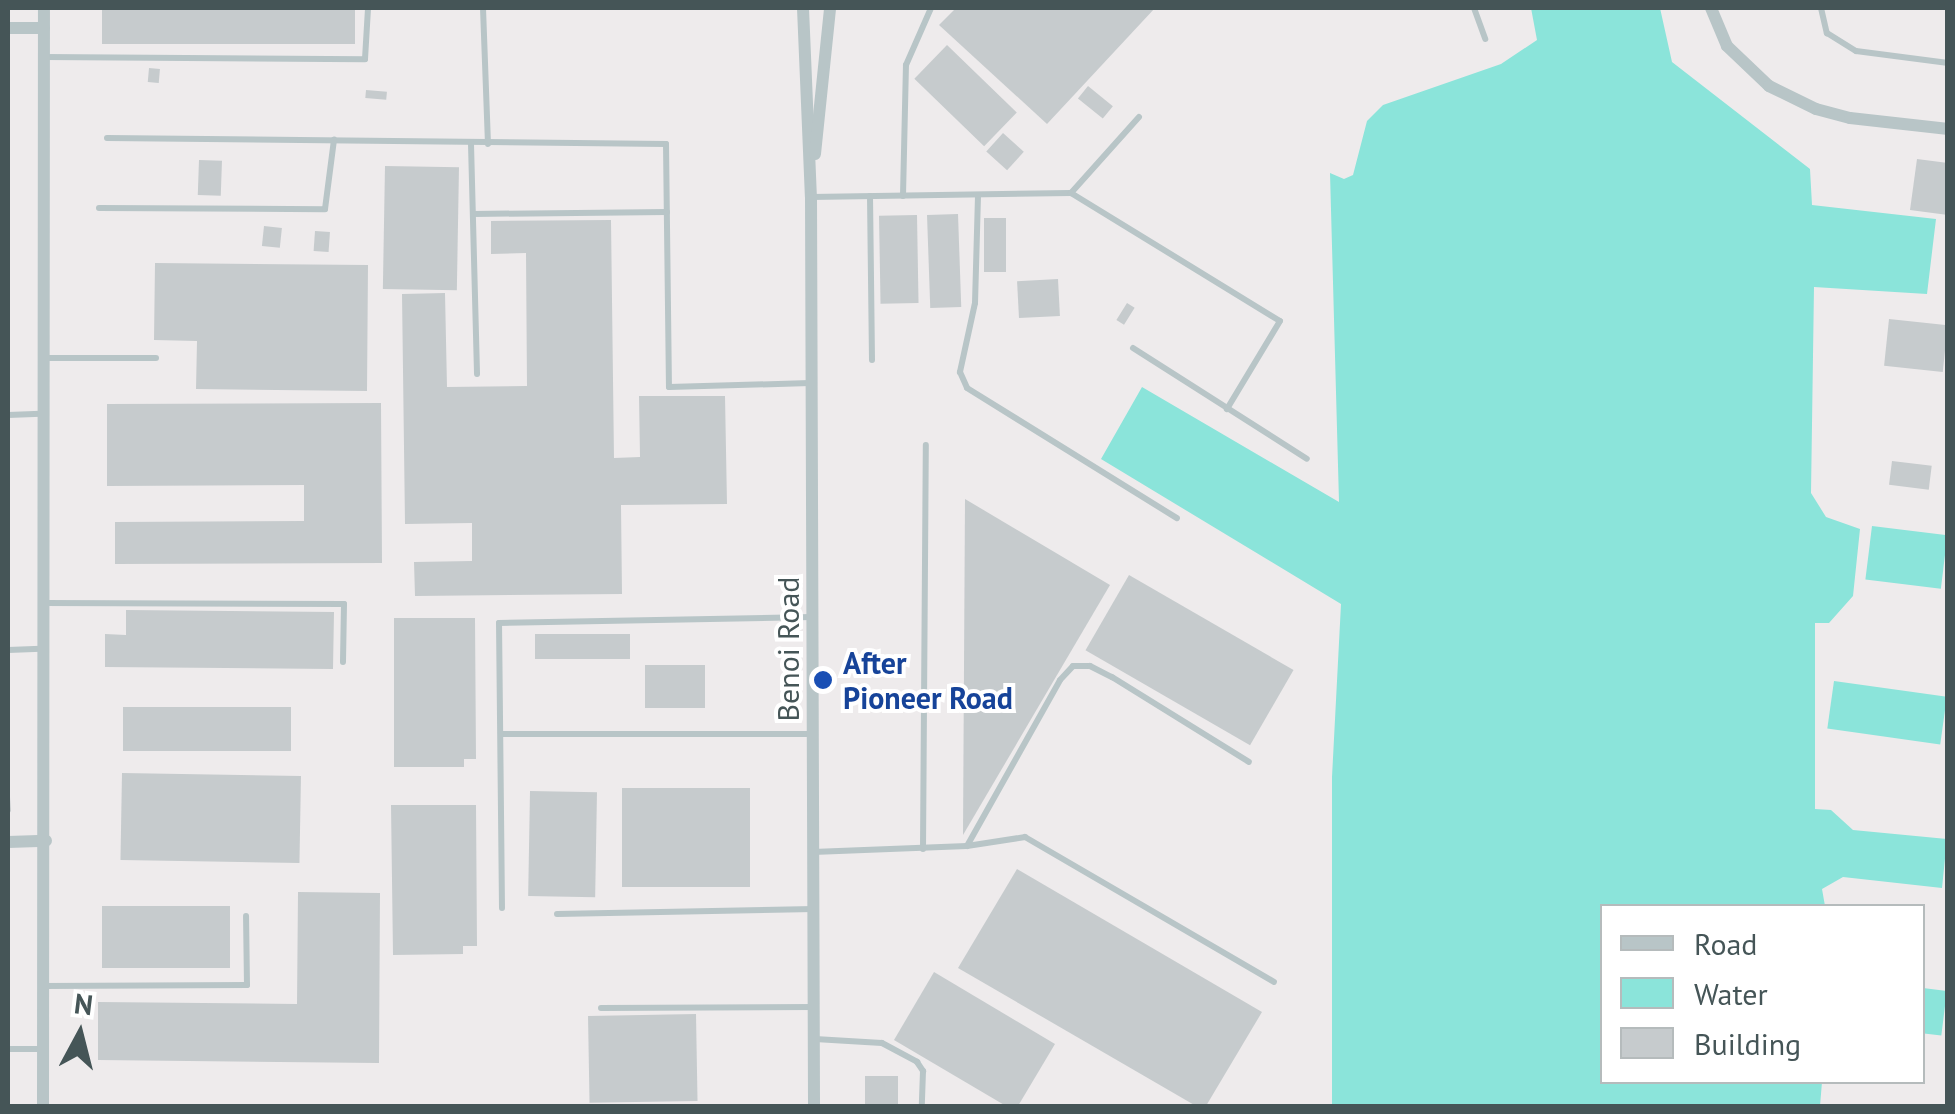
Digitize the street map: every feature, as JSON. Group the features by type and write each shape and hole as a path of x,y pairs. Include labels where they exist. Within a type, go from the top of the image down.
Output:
{"street":[{"path":"43,1106 44,8"},
{"name":"Benoi Road","path":"803,8 811,194 814,1106"},
{"name":"Benoi Road","path":"811,194 830,8"},
{"path":"1711,8 1727,46 1769,86 1816,109 1850,118 1948,129"},
{"path":"8,28 44,28"},
{"path":"8,842 46,841"}],"lane":[{"path":"44,57 365,59 368,8"},
{"path":"483,8 488,144"},
{"path":"903,196 906,65 931,8"},
{"path":"1474,8 1485,39"},
{"path":"1821,8 1827,33 1856,51 1948,63"},
{"path":"1072,193 1139,118"},
{"path":"107,138 666,144 669,387 811,382"},
{"path":"99,208 325,209 334,140"},
{"path":"471,144 476,374"},
{"path":"811,194 1072,193 1280,320 1227,410"},
{"path":"870,196 872,360"},
{"path":"978,196 975,303 960,372 968,388 1177,518"},
{"path":"473,214 667,212"},
{"path":"1133,348 1307,459"},
{"path":"45,358 156,358"},
{"path":"8,415 45,414"},
{"path":"924,849 926,445"},
{"path":"46,603 344,604 344,662"},
{"path":"502,908 499,623 812,617"},
{"path":"8,650 46,649"},
{"path":"967,846 1060,680 1073,666 1090,666 1249,762"},
{"path":"501,734 813,734"},
{"path":"813,852 967,846 1007,836 1036,840 1274,982"},
{"path":"557,914 814,909"},
{"path":"44,986 246,985 246,916"},
{"path":"601,1008 814,1007"},
{"path":"814,1038 864,1039 905,1054 922,1072 922,1106"},
{"path":"8,1049 43,1049"}],"water":[{"path":"1531,8 1660,8 1672,62 1810,169 1812,205 1936,219 1927,294 1814,287 1811,493 1826,517 1860,529 1853,596 1829,623 1815,623 1815,809 1831,810 1853,830 1947,839 1942,888 1843,877 1822,889 1825,904 1600,904 1600,1084 1822,1084 1820,1106 1332,1106 1332,777 1341,604 1101,459 1142,387 1339,502 1330,173 1344,179 1353,175 1367,121 1383,105 1501,64 1537,40"},
{"path":"1872,526 1947,535 1941,589 1865,580"},
{"path":"1834,681 1947,697 1940,744 1827,729"},
{"path":"1925,988 1947,991 1941,1036 1925,1034"}],"building":[{"path":"102,8 355,8 355,44 102,44"},
{"path":"956,8 1155,8 1047,124 939,25"},
{"path":"947,45 1017,112 984,146 914,79"},
{"path":"149,68 160,69 159,83 148,82"},
{"path":"1088,86 1113,106 1103,119 1078,98"},
{"path":"366,90 387,92 386,100 365,98"},
{"path":"1003,133 1024,152 1007,170 986,152"},
{"path":"1917,159 1948,163 1948,215 1910,210"},
{"path":"199,160 222,161 221,196 198,195"},
{"path":"385,166 459,167 457,290 383,289"},
{"path":"958,214 961,307 930,308 927,215"},
{"path":"917,215 919,303 881,304 879,216"},
{"path":"984,218 1006,218 1006,272 984,272"},
{"path":"611,220 614,458 640,457 639,396 725,396 727,504 621,505 622,594 415,596 414,562 472,561 472,523 405,524 402,294 445,293 447,387 527,386 526,253 491,254 491,221"},
{"path":"264,226 282,228 280,248 262,246"},
{"path":"315,231 330,232 329,252 314,251"},
{"path":"155,263 368,265 367,391 196,389 197,341 154,340"},
{"path":"1058,279 1060,316 1019,318 1017,281"},
{"path":"1127,303 1135,308 1124,325 1116,320"},
{"path":"1889,319 1948,325 1943,372 1884,366"},
{"path":"381,403 382,563 115,564 115,522 304,521 304,485 107,486 107,404"},
{"path":"1892,461 1932,466 1929,490 1889,485"},
{"path":"965,499 1110,585 963,835"},
{"path":"1129,575 1294,670 1250,745 1086,650"},
{"path":"126,610 334,612 333,669 105,667 105,634 126,635"},
{"path":"394,618 475,618 476,759 464,759 464,767 394,767"},
{"path":"535,634 630,634 630,659 535,659"},
{"path":"645,665 705,665 705,708 645,708"},
{"path":"123,707 291,707 291,751 123,751"},
{"path":"8,769 11,811 8,815"},
{"path":"122,773 301,776 299,863 120,860"},
{"path":"622,788 750,788 750,887 622,887"},
{"path":"530,791 597,792 595,897 528,896"},
{"path":"391,805 476,805 477,946 463,946 463,954 393,955"},
{"path":"1017,869 1262,1012 1206,1106 1196,1106 958,968"},
{"path":"298,892 380,893 379,1063 98,1060 98,1002 297,1004"},
{"path":"102,906 230,906 230,968 102,968"},
{"path":"934,972 1055,1044 1018,1106 1006,1106 894,1040"},
{"path":"696,1014 698,1101 590,1103 588,1016"},
{"path":"865,1076 898,1076 898,1106 865,1106"}],"place":[{"name":"After Pioneer Road","path":"823,680"}]}
